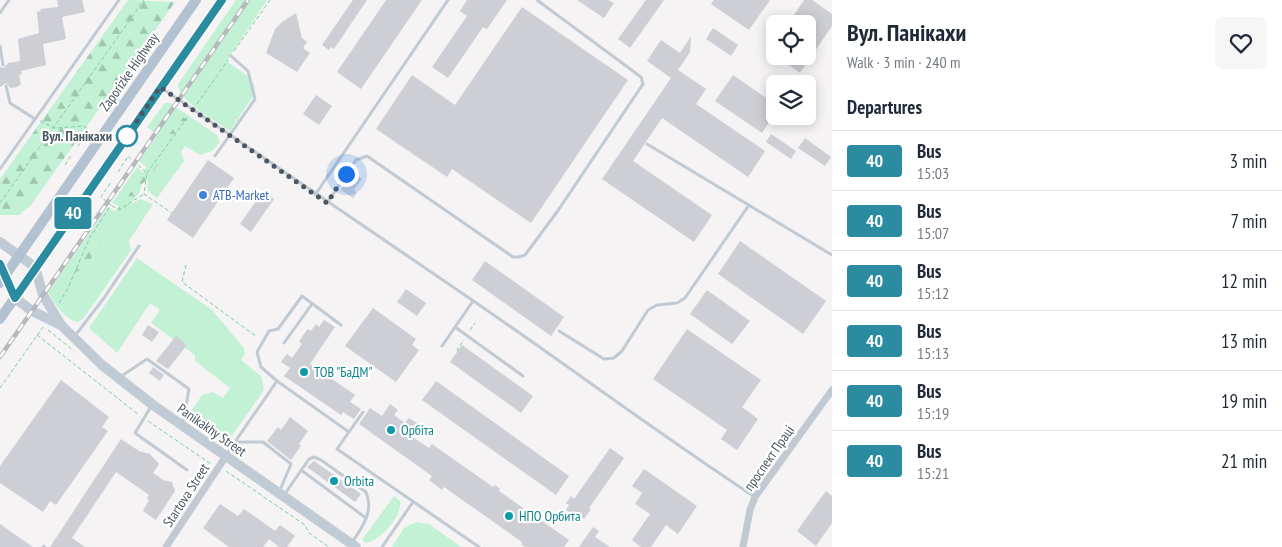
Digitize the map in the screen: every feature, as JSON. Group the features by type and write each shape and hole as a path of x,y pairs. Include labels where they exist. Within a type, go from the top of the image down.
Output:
{"main road":[{"name":"Zaporizke Highway","path":"3,279 196,0"},
{"path":"0,319 222,0"}],"street":[{"path":"0,242 35,267 51,316"},
{"path":"0,264 3,279 15,298"},
{"name":"Panikakhy Street","path":"15,298 51,316 117,378 354,545"},
{"name":"проспект Праці","path":"745,546 750,510 755,497 832,390"},
{"name":"Startova Street","path":"166,547 226,456"}],"lane":[{"path":"0,13 9,0"},
{"path":"0,170 119,0"},
{"path":"315,195 448,0"},
{"path":"327,203 356,160 366,156 514,256 519,258 525,255 557,212 643,84 642,77 537,0"},
{"path":"0,46 3,65"},
{"path":"215,156 232,135 255,98 248,71 231,56"},
{"path":"6,86 10,103 35,119"},
{"path":"160,87 232,135 315,195 473,301 687,452 755,497"},
{"path":"647,144 832,255"},
{"path":"559,331 604,359 614,358 622,351 648,310 657,304 677,303 685,298 749,204"},
{"path":"74,337 104,298 139,246"},
{"path":"341,325 302,296 278,329 269,331 257,352 257,360 266,374 349,432"},
{"path":"442,346 473,301"},
{"path":"284,343 312,304"},
{"path":"455,327 523,376"},
{"path":"117,378 147,359 189,389 183,426"},
{"path":"226,456 277,381"},
{"path":"153,405 135,433 187,470"},
{"path":"363,412 337,449 480,547"},
{"path":"236,442 263,442 290,464 281,495"},
{"path":"281,495 309,459 314,457 321,460 366,492 369,500 366,518 354,545"},
{"path":"301,470 366,518"},
{"path":"382,547 413,502"}],"path":[{"path":"0,203 144,0"},
{"path":"112,182 101,197 119,210 144,194 147,173 270,0"},
{"path":"35,119 55,128 84,126 89,130"},
{"path":"78,146 87,134"},
{"path":"65,165 72,154"},
{"path":"118,172 128,156 147,173"},
{"path":"144,194 172,213"},
{"path":"0,388 51,316 68,288 90,237 112,205"},
{"path":"186,265 182,282 262,341"},
{"path":"37,335 144,419 218,469 226,471 305,526 309,533 329,547"},
{"path":"458,351 461,344"}],"green space":[{"path":"128,0 175,2 31,205 19,215 0,215 0,179"},
{"path":"236,0 267,0 227,61 249,78 255,93 230,131 191,104 184,97 178,84"},
{"path":"165,103 170,103 217,135 220,142 212,151 200,155 185,146 181,152 184,161 157,198 147,190 149,169 139,161 158,135 147,127"},
{"path":"182,117 187,119 186,124 166,150 151,176 142,184 135,198 99,244 75,286 66,290 64,285 86,256 106,222 129,195 157,151"},
{"path":"137,167 144,174 139,194 120,207 112,203"},
{"path":"140,199 153,204 129,241 131,250 84,318 78,322 73,321 57,306 48,292 108,207 117,213"},
{"path":"137,258 212,310 244,348 245,354 241,360 261,376 264,390 229,440 190,413 202,395 213,392 223,398 230,388 195,361 195,355 151,323 160,310 150,303 117,353 89,328"},
{"path":"394,496 400,501 400,507 394,520 378,537 366,543 362,540"},
{"path":"416,522 429,524 461,547 392,547 404,528"}],"building":[{"path":"57,0 82,0 85,12 62,17 66,39 43,44 46,65 21,71 22,74 19,75 21,84 17,87 10,88 6,83 0,87 0,67 4,68 8,63 20,61 18,39 39,33 37,12 41,11 40,9 58,7"},
{"path":"353,0 367,0 334,49 331,47 329,50 322,45"},
{"path":"386,0 422,0 361,89 337,72"},
{"path":"467,0 507,0 487,29 483,27 448,78 432,67 467,16 460,11"},
{"path":"577,0 608,0 614,3 604,18"},
{"path":"646,0 664,0 630,48 618,39"},
{"path":"714,0 770,0 749,30 711,4"},
{"path":"804,0 812,0 832,14 832,26 816,50 816,15 794,15"},
{"path":"522,7 628,80 531,223 452,169 447,177 376,129 412,75 455,105"},
{"path":"296,13 302,38 307,42 303,48 310,53 297,72 266,53 275,29"},
{"path":"713,28 738,45 731,56 706,39"},
{"path":"691,36 690,52 678,70 706,89 696,104 765,151 748,177 662,118 633,161 712,215 694,242 602,179 671,78 647,61 661,40 680,53"},
{"path":"789,65 805,65 800,73"},
{"path":"733,75 766,98 767,125 762,133 715,101"},
{"path":"316,95 332,106 319,125 303,114"},
{"path":"771,134 796,151 791,159 766,142"},
{"path":"805,138 831,157 825,166 798,148"},
{"name":"ATB-Market","path":"208,160 234,178 193,238 167,220"},
{"path":"356,174 362,179 354,190 357,193 353,198 341,190 345,184 348,186"},
{"path":"263,191 274,199 251,232 240,224"},
{"path":"740,241 826,301 803,334 718,274"},
{"path":"485,261 564,317 551,336 472,280"},
{"path":"406,289 426,303 417,316 397,302"},
{"path":"707,290 750,321 732,344 690,314"},
{"path":"373,308 416,339 412,345 419,350 396,382 345,346"},
{"name":"ТОВ \"БаДМ\"","path":"324,320 335,327 310,364 355,395 350,402 361,409 354,419 343,412 341,415 284,376 290,368 281,362 287,354 292,358 302,344 299,341 308,329 311,331 316,324 319,327"},
{"path":"148,325 159,332 152,342 142,335"},
{"path":"687,329 761,380 742,407 758,419 737,450 721,439 727,430 653,379"},
{"path":"176,336 187,345 168,369 156,361"},
{"path":"462,345 533,396 521,413 450,362"},
{"path":"153,367 164,375 160,381 149,373"},
{"path":"61,380 109,417 102,427 108,431 56,505 50,501 43,512 0,483 0,466"},
{"path":"436,381 569,476 556,495 422,400"},
{"name":"НПО Орбита","path":"390,404 398,410 394,415 405,423 409,418 419,424 411,436 429,448 432,444 493,487 495,485 500,489 499,491 569,540 564,547 525,547 521,544 522,542 444,487 442,490 429,480 432,476 359,424 370,408 382,416"},
{"path":"290,417 308,431 299,444 301,446 291,460 267,441 278,427 281,430"},
{"path":"121,439 139,451 150,454 159,464 153,473 163,480 172,482 175,491 156,520 143,511 149,500 147,499 149,495 116,472 72,538 85,547 50,547"},
{"path":"610,448 624,458 589,508 591,509 584,519 581,517 579,520 566,510 569,505 566,503 571,496 574,499"},
{"name":"Orbita","path":"314,461 361,494 355,502 307,467"},
{"path":"644,469 697,506 678,534 666,525 651,547 641,547 632,540 650,514 635,504 642,493 632,486"},
{"path":"826,491 832,496 832,523 816,546 797,531"},
{"path":"220,504 238,516 244,509 275,531 280,525 295,536 287,547 279,547 269,539 263,547 229,547 203,528"},
{"path":"0,524 33,547 0,547"},
{"path":"593,527 599,531 595,537 610,547 579,547"}],"railway":[{"path":"0,357 248,0"}],"bus line":[{"name":"40","path":"0,264 15,298 222,0"}],"place":[{"name":"Вул. Панікахи","path":"127,136"},
{"name":"ATB-Market","path":"203,195"},
{"name":"ТОВ \"БаДМ\"","path":"304,372"},
{"name":"Орбіта","path":"391,430"},
{"name":"Orbita","path":"334,481"},
{"name":"НПО Орбита","path":"509,516"}],"route":[{"path":"127,136 160,87 232,135 327,203 346,174"}]}
